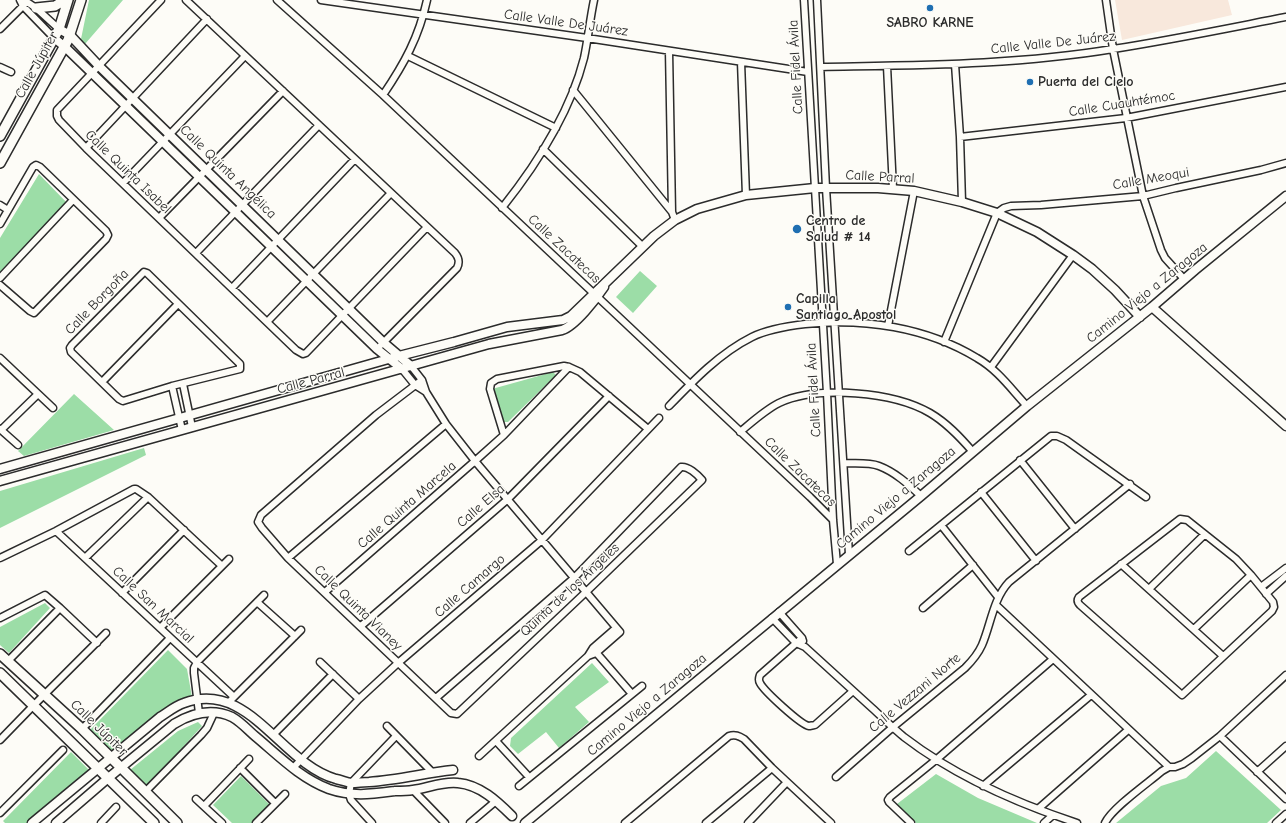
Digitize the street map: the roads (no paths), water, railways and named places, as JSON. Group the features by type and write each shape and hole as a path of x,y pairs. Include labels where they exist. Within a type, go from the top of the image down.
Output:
{"main road":[{"path":"36,8 55,6 67,0"},
{"name":"Calle Júpiter","path":"0,136 59,29 67,0"},
{"name":"Calle Júpiter","path":"0,162 70,35 81,0"},
{"name":"Calle Júpiter","path":"0,654 82,729 177,823"},
{"path":"0,673 154,823"}],"street":[{"name":"Calle Quinta Isabel","path":"161,0 57,110 56,113 59,120 86,148 299,352 303,354 306,353 342,315"},
{"path":"186,0 355,158 458,257 459,261 457,268 377,349"},
{"name":"Calle Zacatecas","path":"277,0 383,95 810,497 832,520"},
{"name":"Calle Valle De Juárez","path":"321,0 587,38 808,72"},
{"path":"383,95 408,56 424,14 427,0"},
{"path":"502,208 543,149 568,105 584,58 594,0"},
{"name":"Calle Fidel Ávila","path":"804,0 827,393 832,520 837,564"},
{"name":"Calle Fidel Ávila","path":"817,0 826,188 849,554"},
{"path":"1106,0 1113,50 1142,196 1165,258 1184,278"},
{"name":"Calle Quinta Angélica","path":"24,2 36,8 59,29 70,35 99,66 384,343 411,366"},
{"name":"Calle Quinta Angélica","path":"24,2 54,38 377,349 402,369"},
{"path":"0,29 24,2"},
{"name":"Calle Valle De Juárez","path":"821,67 955,64 1113,50 1286,17"},
{"path":"86,148 207,20"},
{"path":"669,51 672,212"},
{"path":"123,183 245,56"},
{"path":"408,56 556,128"},
{"path":"741,62 746,195"},
{"path":"955,64 960,137 962,202"},
{"path":"886,66 893,189"},
{"path":"0,67 11,72"},
{"name":"Calle Cuauhtémoc","path":"960,137 1126,118 1286,87"},
{"path":"573,90 672,212 676,220"},
{"path":"159,218 283,91"},
{"path":"196,253 319,125"},
{"path":"543,149 642,246"},
{"path":"232,288 355,158"},
{"name":"Calle Meoqui","path":"997,213 1004,208 1011,206 1041,205 1142,196 1261,170 1286,163"},
{"path":"0,224 2,216 8,210 33,168 36,166 40,167 106,231 108,235 106,239 34,313 0,285"},
{"name":"Calle Parral","path":"0,481 489,344 565,329 576,320 609,280 642,246 666,226 697,209 746,195 815,188 878,188 914,191 962,202 997,213 1037,232 1073,255 1092,269 1115,290 1140,317"},
{"path":"888,326 914,191"},
{"path":"267,322 391,193"},
{"name":"Camino Viejo a Zaragoza","path":"525,823 921,496 1027,406 1140,317 1184,278 1286,196"},
{"path":"0,278 73,200"},
{"path":"0,205 8,210"},
{"path":"944,342 997,213"},
{"path":"342,315 427,227"},
{"path":"991,367 1073,255"},
{"name":"Calle Borgoña","path":"144,272 147,273 178,304 241,366 239,370 172,386 123,401 119,399 71,352 70,348 136,278 144,272"},
{"name":"Calle Parral","path":"0,470 399,356 507,327 563,320 571,316 596,295"},
{"path":"102,382 178,304"},
{"path":"1152,307 1286,426"},
{"path":"669,406 690,384 724,355 737,345 754,336 771,330 794,325 835,322 888,326 944,342 978,358 991,367 1027,406"},
{"path":"0,358 53,408"},
{"path":"411,366 422,380 426,392 446,424 475,461 618,631 588,656 478,756"},
{"path":"504,435 490,389 493,380 564,366 580,372 648,429"},
{"name":"Calle Quinta Marcela","path":"325,592 504,435 569,367"},
{"path":"402,369 415,385 426,392"},
{"path":"415,385 422,380"},
{"path":"183,384 192,427"},
{"name":"Calle Quinta Vianey","path":"415,385 376,415 261,515 258,522 288,558 451,713"},
{"path":"172,386 182,430"},
{"path":"740,432 761,414 780,403 811,395 827,393 871,395 912,405 929,413 942,421 964,441 973,452"},
{"path":"18,445 1,430 38,394"},
{"name":"Calle Elsa","path":"360,626 508,499 609,396"},
{"name":"Calle Camargo","path":"293,768 359,699 398,663 542,540 659,418"},
{"path":"288,558 446,424"},
{"path":"909,551 1046,439 1053,436 1066,440 1146,496"},
{"path":"1020,460 1076,529"},
{"path":"844,463 878,466 893,473 921,496"},
{"name":"Quinta de los Ángeles","path":"436,698 574,578 681,467 686,467 701,478 701,481 586,592 456,714 451,713"},
{"name":"Calle Vezzani Norte","path":"836,777 971,662 982,646 998,597 1003,588 1009,582 1130,484"},
{"path":"0,558 56,531 134,489 139,490 148,497 222,566"},
{"path":"981,492 1036,561"},
{"path":"85,558 148,497"},
{"path":"1180,519 1187,520 1204,535 1236,560 1251,575 1274,604 1274,609 1184,694 1181,694 1078,602 1079,597 1180,519"},
{"path":"941,525 998,597"},
{"path":"122,593 184,530"},
{"name":"Calle San Marcial","path":"56,531 197,662 231,700"},
{"path":"1149,590 1204,535"},
{"path":"160,628 229,559"},
{"path":"1121,564 1223,656"},
{"path":"923,608 973,565"},
{"path":"1261,587 1286,568"},
{"path":"1194,629 1251,575"},
{"path":"1266,594 1286,576"},
{"path":"0,618 44,595 60,608 96,643"},
{"path":"199,713 194,668 197,662 264,596"},
{"path":"257,602 295,636"},
{"path":"996,605 1169,767"},
{"path":"8,661 60,608"},
{"path":"779,612 802,638 805,647"},
{"path":"772,618 796,643 805,647 903,736 937,759 983,786 1014,800 1077,823"},
{"path":"231,700 301,630"},
{"path":"0,740 106,633"},
{"path":"82,729 170,638"},
{"path":"802,638 760,675 758,679 759,683 767,692 802,722 809,726 815,725 853,691"},
{"path":"594,651 632,694"},
{"path":"912,823 889,802 888,800 890,797 937,759 1053,659"},
{"path":"320,662 359,699"},
{"path":"273,734 333,674"},
{"path":"1105,823 1107,818 1155,776 1169,767 1176,767 1183,764 1220,736 1286,675"},
{"path":"519,786 642,686"},
{"path":"983,786 1091,695"},
{"path":"32,823 160,717 183,703 197,699 231,700 273,734 301,760 323,774 351,783 453,770"},
{"path":"56,823 107,778 174,724 184,718 199,713 214,713 237,720 303,776 331,789 348,794 375,794 413,790 447,783 459,783 471,786 483,792 496,801 512,816"},
{"path":"146,792 201,735 207,728 214,713"},
{"path":"387,726 432,772"},
{"path":"1038,809 1128,730"},
{"path":"625,823 733,734 744,740 831,823"},
{"path":"372,823 352,802 348,794 351,783 396,736"},
{"path":"1220,736 1286,799"},
{"path":"496,741 529,777"},
{"path":"1256,772 1286,746"},
{"path":"0,813 62,750"},
{"path":"204,806 249,759"},
{"path":"240,768 275,803"},
{"path":"706,823 772,768"},
{"path":"748,823 787,782"},
{"path":"413,790 445,823"},
{"path":"256,823 285,794"},
{"path":"196,799 222,823"},
{"path":"470,823 496,801"},
{"path":"101,823 116,807"},
{"path":"1276,823 1286,814"},
{"path":"1044,823 1053,815"},
{"path":"821,823 826,818"}],"place":[{"name":"SABRO KARNE","path":"930,8"},
{"name":"Puerta del Cielo","path":"1030,82"},
{"name":"Centro de Salud # 14","path":"797,229"},
{"name":"Capilla Santiago Apostol","path":"788,307"}]}
